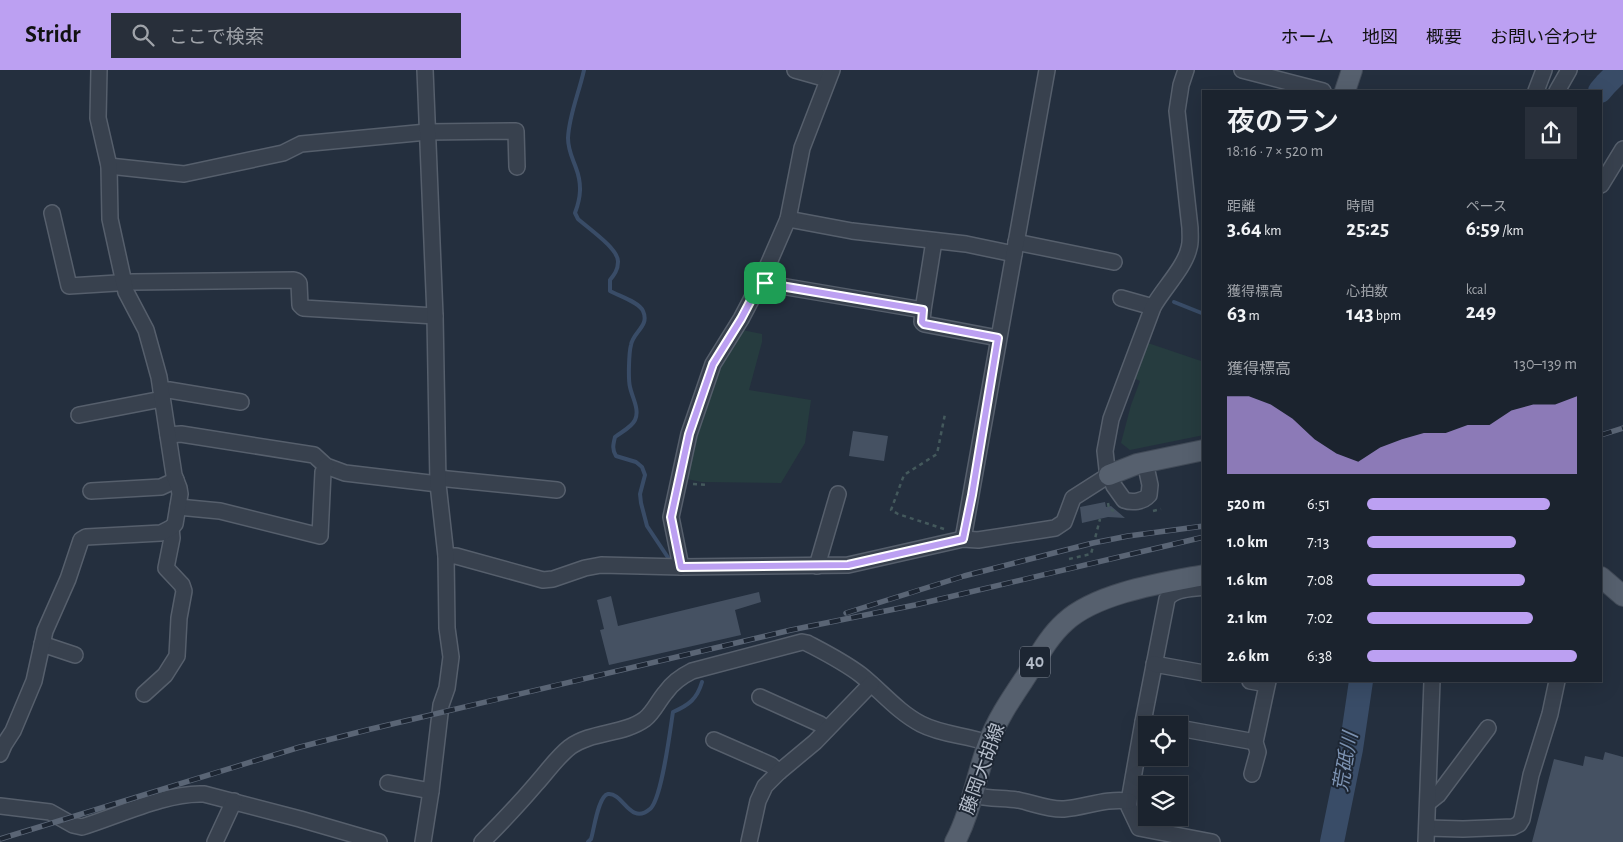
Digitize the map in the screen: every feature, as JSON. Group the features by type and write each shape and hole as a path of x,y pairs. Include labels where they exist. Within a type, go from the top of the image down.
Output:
{"main road":[{"path":"1345,90 1352,70"},
{"path":"1109,475 1145,462 1202,450"},
{"name":"藤岡大胡線","path":"956,842 964,823 988,743 1014,695 1057,630 1081,609 1099,601 1146,587 1202,575"},
{"path":"1602,578 1623,596"}],"street":[{"path":"0,754 13,731 34,681 45,631 68,579 81,540 86,537 161,533 175,524 180,494 159,377 146,330 126,292 110,219 109,166 98,118 99,70"},
{"path":"423,842 441,705 447,688 451,657 447,628 446,556 438,481 425,70"},
{"path":"681,567 671,517 689,434 713,364 741,319 761,281 788,219 802,148 830,75 795,70"},
{"path":"963,539 1047,70"},
{"path":"1145,462 1150,490 1149,495 1142,500 1133,502 1124,500 1109,475 1105,463 1105,451 1111,419 1153,307 1180,268 1189,250 1190,228 1177,111 1186,70"},
{"path":"1242,70 1319,90"},
{"path":"1536,90 1544,70"},
{"path":"1558,90 1569,70"},
{"path":"109,166 184,174 283,153 301,144 427,132 516,131 517,167"},
{"path":"1602,184 1621,157"},
{"path":"52,213 69,286 124,283 294,280 299,284 300,305 303,308 434,316"},
{"path":"788,219 852,231 1015,248 1114,262"},
{"path":"934,240 922,322 924,324 998,338"},
{"path":"761,281 769,284 923,310"},
{"path":"1120,298 1153,307"},
{"path":"79,415 162,395 169,390 241,402"},
{"path":"168,435 181,434 314,455 326,466 345,473 557,490"},
{"path":"178,507 220,511 320,536 323,472 326,466"},
{"path":"446,556 456,556 543,580 553,579 585,568 601,565 681,567 853,565 963,539 978,540 1055,528 1064,522 1074,498 1109,475"},
{"path":"91,491 161,487 176,480"},
{"path":"817,566 838,494"},
{"path":"144,694 165,675 177,656 179,618 184,591 182,585 166,568 172,538 171,528"},
{"path":"1144,716 1166,603 1175,592 1202,587"},
{"path":"482,842 507,818 570,747 591,738 627,728 645,719 673,683 684,675 692,671 802,642 845,664 919,723 946,733 988,743"},
{"path":"42,644 74,655"},
{"path":"1154,664 1202,673"},
{"path":"1432,682 1427,835 1480,828 1513,827 1519,824 1522,819 1531,775 1553,703 1557,682"},
{"path":"1252,774 1258,752 1255,742 1267,683"},
{"path":"749,842 758,801 765,786 827,729 871,684"},
{"path":"760,697 827,729"},
{"path":"1428,803 1438,795 1488,728"},
{"path":"1188,730 1255,742"},
{"path":"714,740 771,765 779,772"},
{"path":"1138,750 1129,807 1139,828 1212,842"},
{"path":"388,783 431,791"},
{"path":"0,806 50,812 73,825 82,827 163,800 193,794 204,794 379,842"},
{"path":"972,795 1017,800 1057,809 1105,800 1129,801"},
{"path":"215,842 234,801"}],"path":[{"path":"945,414 937,454 904,475 891,510 950,531 963,539"},
{"path":"693,484 708,485"},
{"path":"1069,559 1090,554 1100,519"}],"green space":[{"path":"742,330 762,334 762,342 749,390 811,400 805,443 781,483 702,482 687,479 696,435 718,368"},
{"path":"1148,343 1202,361 1202,435 1130,450 1121,443 1131,405 1140,381 1134,378"}],"building":[{"path":"853,431 888,436 884,461 849,456"},
{"path":"1105,502 1106,507 1111,506 1125,518 1108,517 1082,523 1080,507"},
{"path":"759,592 761,602 735,610 741,635 609,665 600,630 604,629 597,600 611,596 618,626"},
{"path":"1605,752 1623,757 1623,842 1532,842 1554,759 1583,766 1585,756 1603,760"}],"waterway":[{"path":"584,70 572,112 568,138 569,150 580,185 580,196 575,213 578,219 608,245 617,257 617,267 610,280 610,291 637,305 645,316 643,325 632,340 630,353 629,383 637,412 635,420 631,425 615,437 613,449 616,456 636,462 642,467 645,475 640,494 647,526 669,559"},
{"name":"荒砥川","path":"1601,90 1620,70"},
{"path":"1174,302 1202,313"},
{"path":"588,842 591,839 602,801 608,794 618,798 637,814 650,809 662,779 673,712 692,701 698,693 702,682"},
{"name":"荒砥川","path":"1332,842 1351,749 1361,682"}],"railway":[{"path":"1602,435 1623,428"},
{"path":"846,613 964,576 1093,543 1128,536 1202,526"},
{"path":"0,839 300,747 371,729 791,630 915,605 1202,537"}],"route":[{"path":"761,281 765,283 923,310 922,322 924,324 998,338 963,539 853,565 681,567 671,517 689,434 713,364 741,319 761,281"}]}
